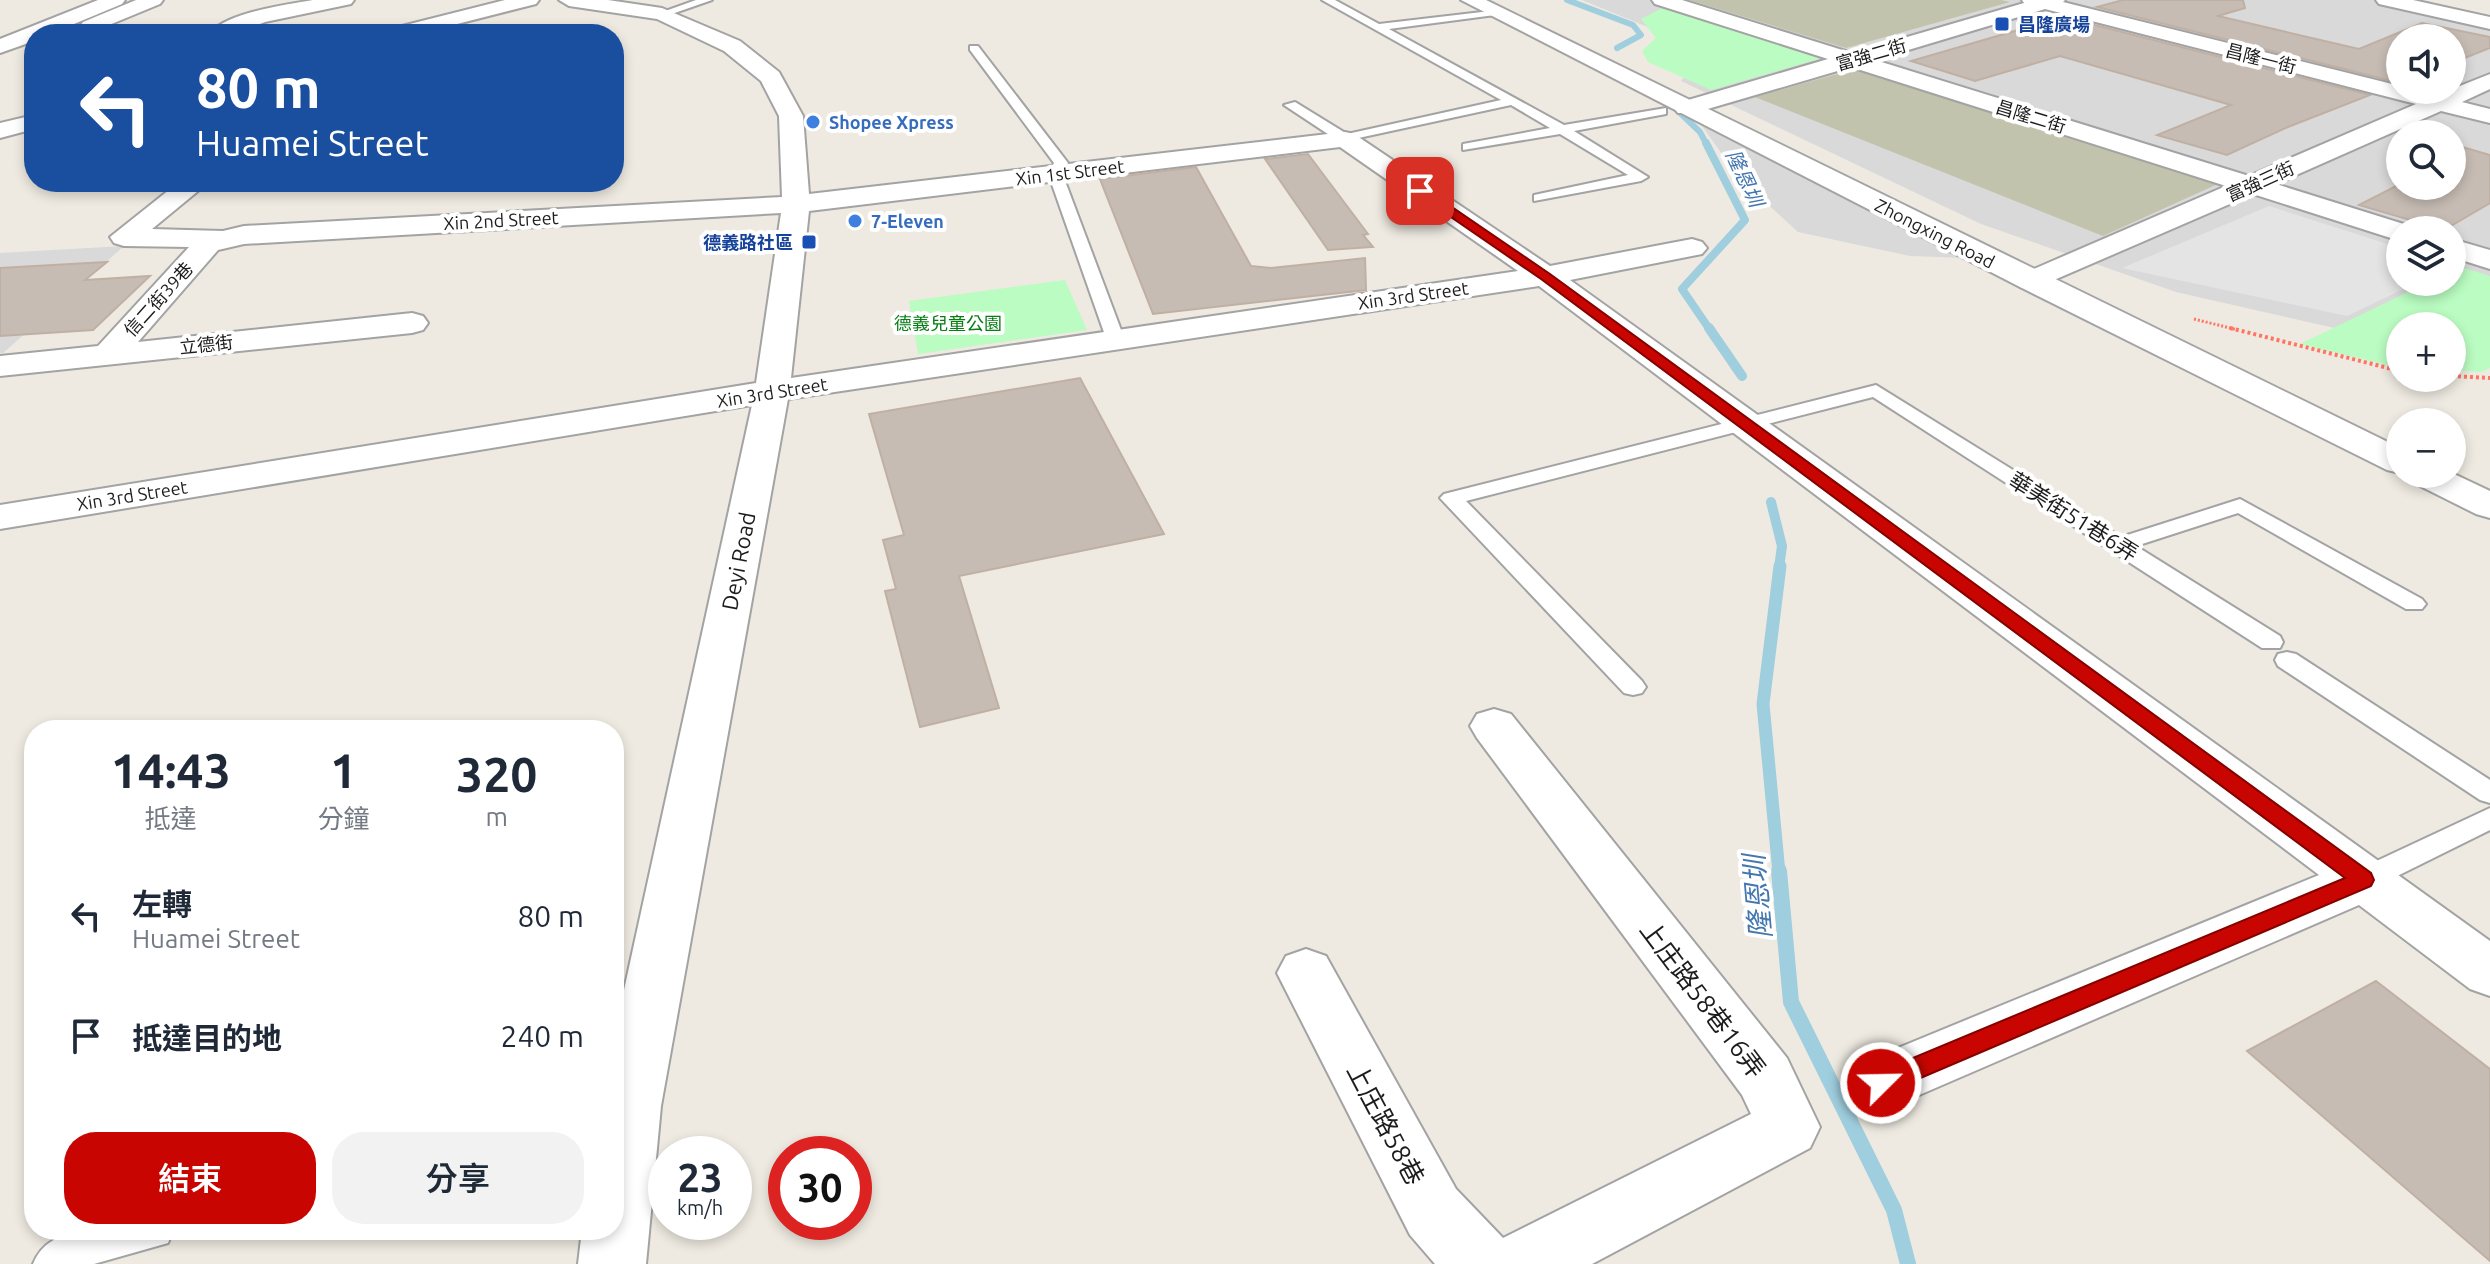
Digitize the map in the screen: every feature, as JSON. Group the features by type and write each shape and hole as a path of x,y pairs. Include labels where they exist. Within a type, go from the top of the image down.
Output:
{"street":[{"path":"56,24 115,0"},
{"path":"94,24 153,0"},
{"path":"240,24 344,0"},
{"name":"Deyi Road","path":"569,0 662,14 732,46 771,77 791,116 796,204 772,391 624,1098"},
{"name":"Zhongxing Road","path":"1471,0 1498,6 1686,106 2031,281 2386,455"},
{"name":"昌隆二街","path":"1662,0 2386,228"},
{"path":"2386,0 2490,23"},
{"name":"富強二街","path":"1686,106 2044,1"},
{"name":"昌隆一街","path":"2044,1 2386,89"},
{"path":"434,24 524,2"},
{"path":"468,24 524,2"},
{"path":"0,47 24,37"},
{"path":"0,65 24,54"},
{"name":"富強三街","path":"2466,91 2490,81"},
{"name":"富強三街","path":"2031,281 2437,104"},
{"name":"昌隆一街","path":"2443,104 2490,116"},
{"name":"Zhongxing Road","path":"1686,106 2060,270 2386,426"},
{"path":"0,131 24,125"},
{"path":"1345,139 1545,276 2490,972"},
{"name":"Xin 1st Street","path":"796,204 1345,139"},
{"name":"Xin 2nd Street","path":"183,192 124,237 214,242 244,235 796,204"},
{"name":"信二街39巷","path":"109,354 214,242"},
{"name":"Xin 3rd Street","path":"0,517 772,391 1545,276 1692,248"},
{"path":"2466,252 2490,260"},
{"name":"立德街","path":"0,366 412,323"},
{"path":"2466,465 2490,476"},
{"path":"2453,488 2490,506"},
{"name":"上庄路58巷16弄","path":"1494,726 1765,1077 1788,1127 1519,1263"},
{"path":"1881,1083 2363,880"},
{"name":"上庄路58巷","path":"1306,973 1433,1212 1519,1263"},
{"name":"Deyi Road","path":"612,1264 614,1240"}],"lane":[{"path":"662,14 707,0"},
{"path":"1327,0 1513,101 1641,177 1539,198"},
{"path":"1380,27 1498,6"},
{"path":"974,48 1061,163 1055,173 1115,338"},
{"path":"1290,105 1345,139 1513,101"},
{"path":"1468,147 1686,106"},
{"name":"華美街51巷6弄","path":"1742,423 1876,391 2119,545 2490,793"},
{"path":"1633,687 1451,498 1742,423"},
{"path":"2119,545 2240,505 2414,604"},
{"path":"2363,880 2490,818"},
{"path":"57,1259 121,1240"}],"path":[{"path":"2127,303 2386,368"},
{"path":"2466,377 2490,378"}],"shaded area":[{"name":"昌隆廣場","path":"1582,0 2410,0 2490,16 2490,309 2466,320 2466,312 2386,312 2386,340 2176,292 1981,224 1681,81 1706,51"},
{"path":"1689,0 2001,0 2010,2 1846,48"},
{"path":"1859,68 2220,183 2103,236 1755,97"},
{"path":"1702,126 1965,258 1910,256 1798,232 1739,178"},
{"path":"2269,206 2386,244 2386,296 2389,296 2347,316 2122,268"},
{"path":"124,246 3,353 0,353 0,253"}],"green space":[{"path":"1664,7 1822,58 1711,90 1648,62 1642,51 1656,38 1641,19"},
{"path":"2466,269 2490,276 2490,368 2481,372 2466,371 2466,312 2386,312 2386,365 2300,344 2400,296 2466,296"},
{"name":"德義兒童公園","path":"1065,280 1087,330 918,354 909,301"}],"building":[{"path":"2123,0 2243,0 2245,8 2218,16 2359,49 2386,38 2386,79 2097,7"},
{"path":"2063,17 2370,95 2227,155 2157,135 2231,105 2060,56 1975,81 1911,61"},
{"path":"2466,32 2490,37 2490,48 2466,57"},
{"path":"2466,148 2490,155 2490,203 2466,217 2396,216 2359,205 2386,191 2386,200 2466,200"},
{"path":"1308,154 1368,234 1363,235 1373,247 1328,250 1265,159"},
{"path":"1196,167 1251,266 1271,268 1365,258 1366,290 1153,314 1100,179"},
{"path":"107,262 85,280 150,276 93,330 0,336 0,268"},
{"path":"1080,378 1164,534 959,576 999,708 920,727 885,591 896,589 883,540 904,535 869,414"},
{"path":"2376,981 2490,1069 2490,1261 2247,1051"}],"waterway":[{"name":"隆恩圳","path":"1567,0 1633,25 1641,35 1617,48"},
{"name":"隆恩圳","path":"1677,110 1700,132 1707,145"},
{"name":"隆恩圳","path":"1706,143 1745,220 1682,289 1710,330"},
{"name":"隆恩圳","path":"1709,328 1742,376"},
{"name":"隆恩圳","path":"1771,502 1782,546 1779,568"},
{"name":"隆恩圳","path":"1779,873 1763,704 1780,566"},
{"name":"隆恩圳","path":"1779,871 1791,1002 1894,1210 1908,1264"}],"place":[{"name":"昌隆廣場","path":"2002,24"},
{"name":"Shopee Xpress","path":"813,122"},
{"name":"7-Eleven","path":"855,221"},
{"name":"德義路社區","path":"809,242"}],"route":[{"path":"1420,191 1545,276 2363,880 1881,1083"}]}
